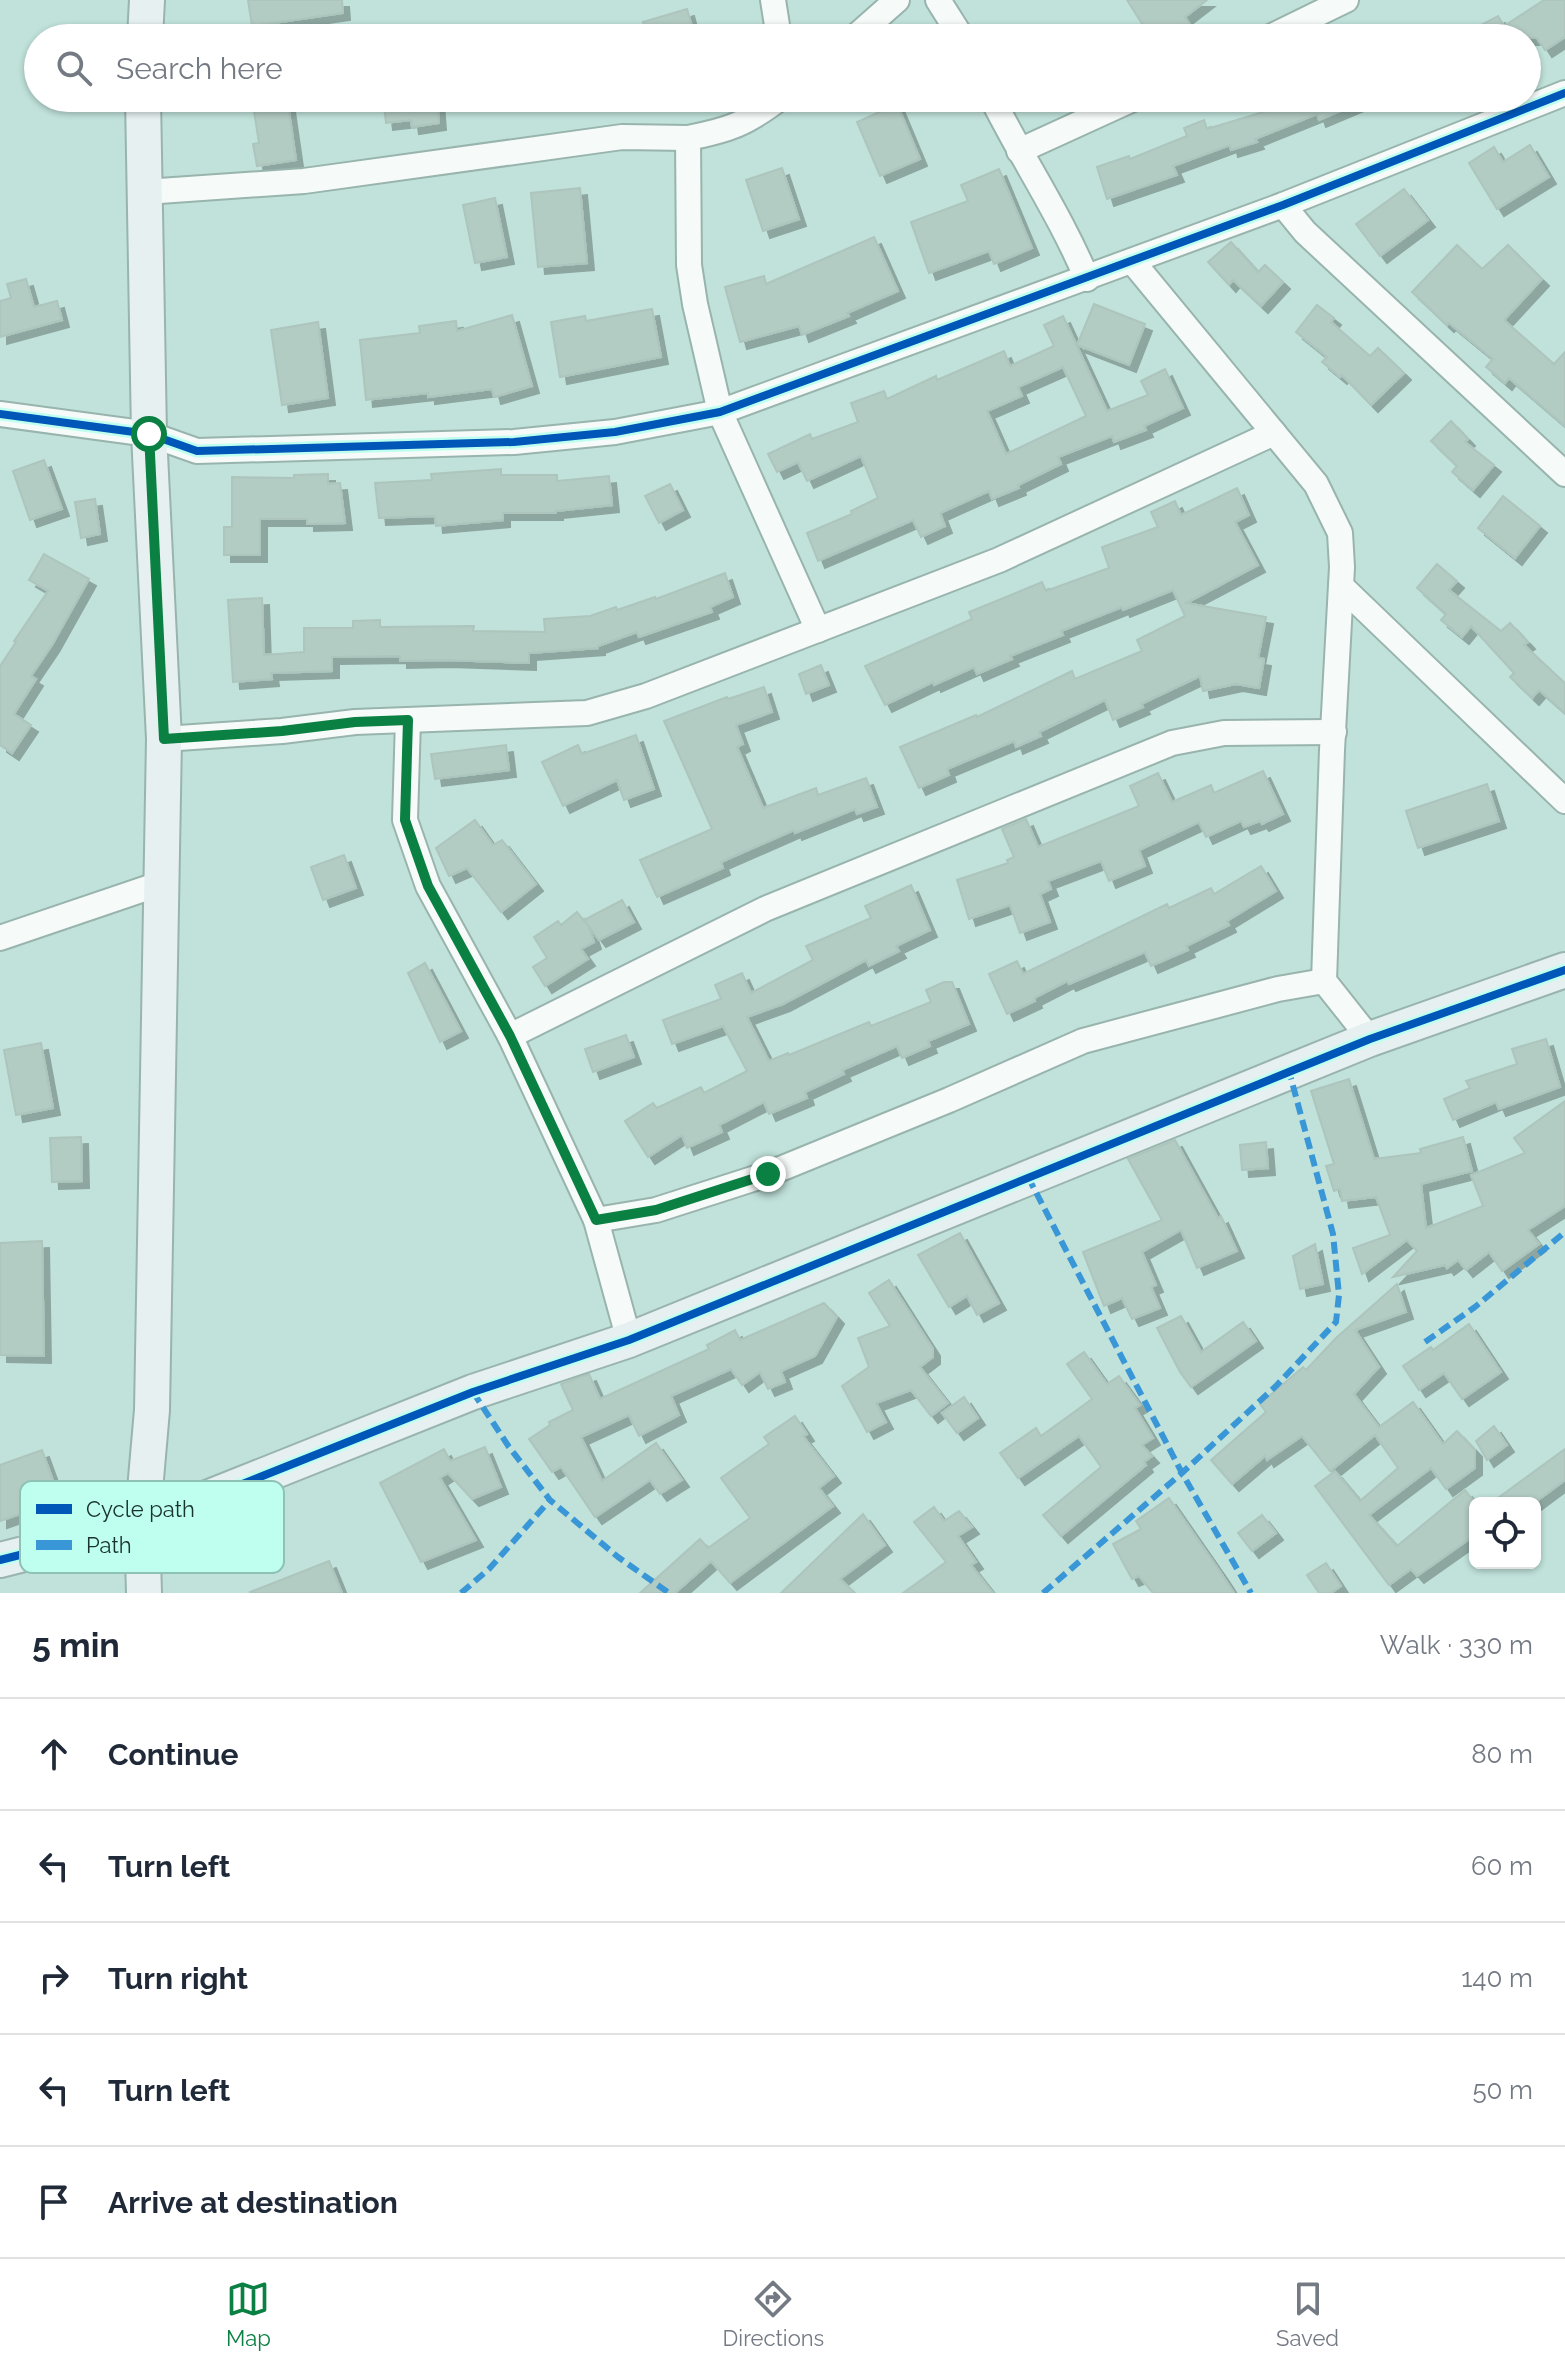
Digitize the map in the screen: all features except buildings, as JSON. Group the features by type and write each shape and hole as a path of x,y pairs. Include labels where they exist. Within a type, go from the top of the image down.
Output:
{"street":[{"path":"146,24 147,0"},
{"path":"773,0 777,24"},
{"path":"870,24 897,0"},
{"path":"938,0 953,24"},
{"path":"1297,24 1346,0"},
{"path":"1541,103 1565,93"},
{"path":"143,112 149,434 164,739 152,1410 146,1481"},
{"path":"145,192 304,181 622,137 688,138 726,130 762,112"},
{"path":"999,112 1073,244 1087,279"},
{"path":"1019,151 1104,112"},
{"path":"0,414 149,434 197,451 514,442 586,435 720,412 1087,279 1517,112"},
{"path":"688,138 689,265 720,412 818,630"},
{"path":"1283,205 1305,232 1565,474"},
{"path":"1132,261 1316,484 1340,533 1342,567 1324,981 1370,1039"},
{"path":"164,739 282,731 355,722 587,713 646,696 999,560 1274,433"},
{"path":"1341,586 1565,801"},
{"path":"408,720 405,820 428,886 510,1036 596,1220 629,1340"},
{"path":"510,1036 765,909 1172,743 1224,733 1334,732"},
{"path":"0,938 162,883"},
{"path":"250,1481 473,1392 629,1340 1370,1039 1565,970"},
{"path":"596,1220 656,1210 768,1174 1083,1041 1278,989 1324,981"},
{"path":"0,1560 20,1555"},
{"path":"143,1573 144,1593"}],"marked path":[{"path":"1043,1593 1182,1473 1276,1386 1336,1322 1339,1295 1333,1234 1289,1071"},
{"path":"1028,1177 1182,1473 1251,1593"},
{"path":"1425,1342 1475,1307 1565,1232"},
{"path":"473,1392 509,1447 550,1500 618,1557 669,1593"},
{"path":"461,1593 489,1569 550,1500"}],"cycle path":[{"path":"1541,103 1565,93"},
{"path":"0,414 149,434 197,451 514,442 615,432 720,412 1283,205 1517,112"},
{"path":"250,1481 473,1392 629,1340 1370,1039 1565,970"},
{"path":"0,1560 20,1555"}],"route":[{"path":"149,434 164,739 408,720 405,820 428,886 510,1036 596,1220 656,1210 768,1174"}]}
